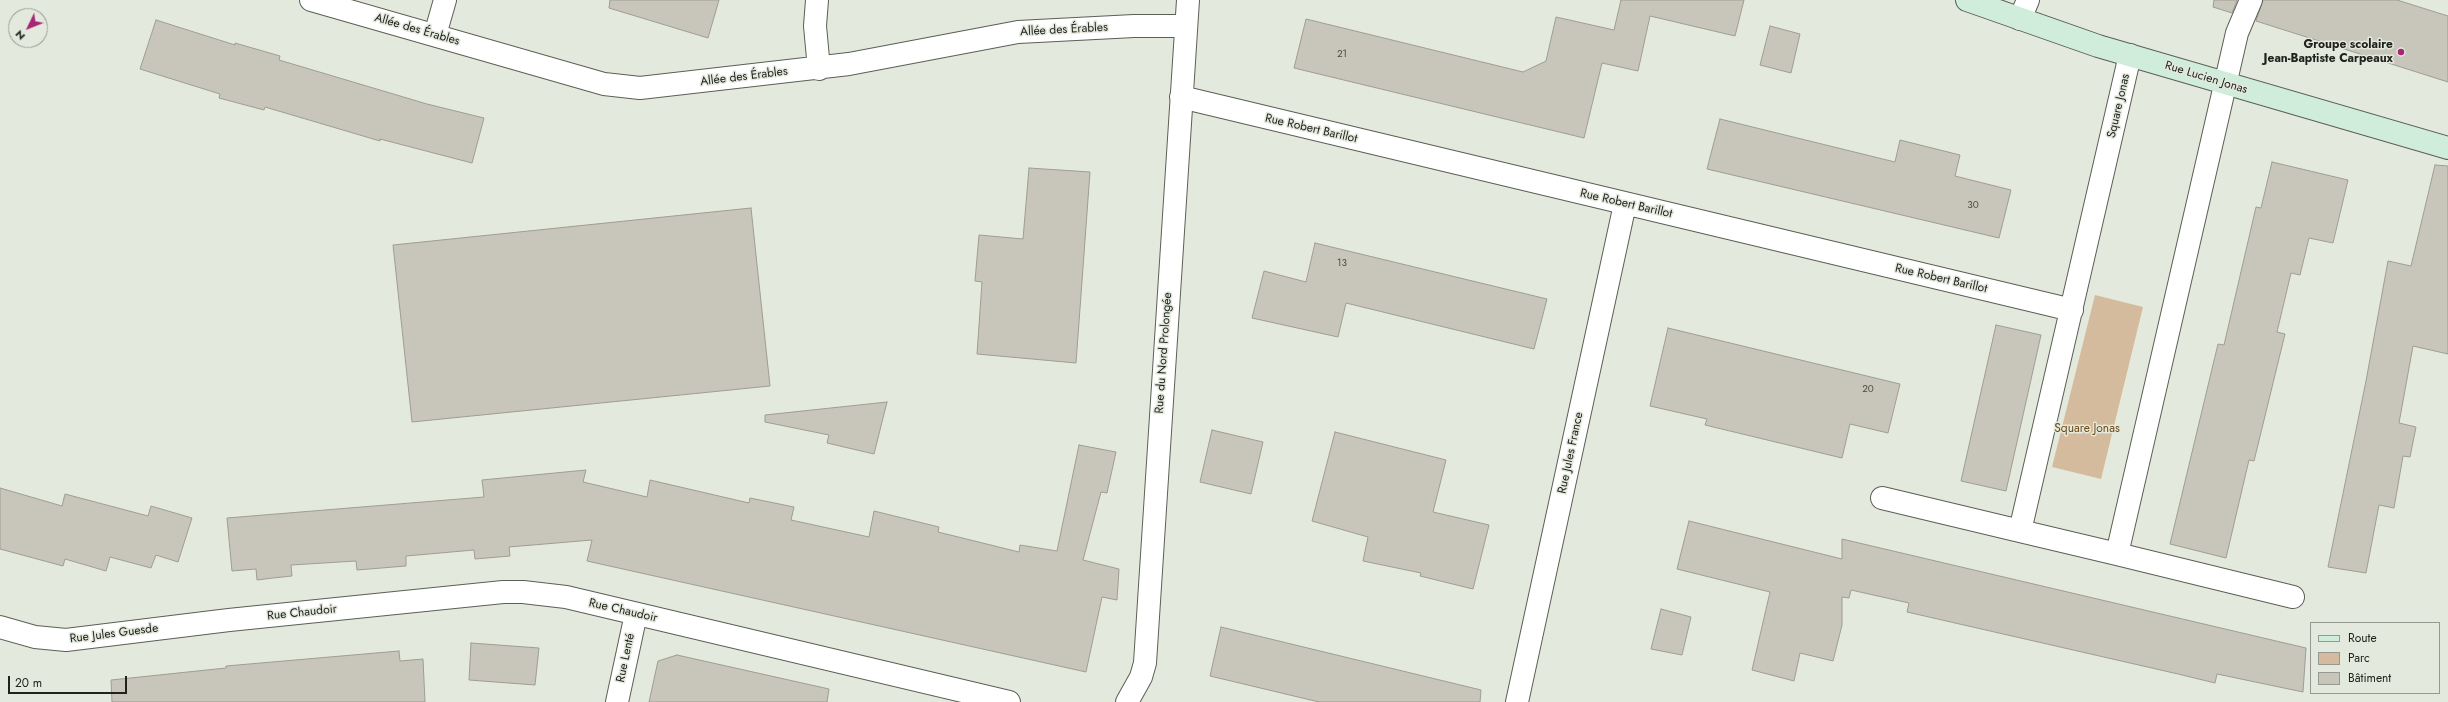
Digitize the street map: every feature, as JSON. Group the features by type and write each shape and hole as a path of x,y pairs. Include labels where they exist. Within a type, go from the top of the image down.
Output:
{"street":[{"name":"Allée des Érables","path":"311,0 604,84 640,88 819,69 883,59 1018,32 1134,26 1186,26"},
{"path":"435,35 445,0"},
{"path":"817,0 815,26 819,69"},
{"name":"Rue du Nord Prolongée","path":"1128,702 1141,676 1145,662 1188,0"},
{"name":"Rue Lucien Jonas","path":"1967,0 2024,9 2130,55 2448,148"},
{"path":"2117,554 2237,33 2251,0"},
{"name":"Square Jonas","path":"2020,531 2130,55"},
{"name":"Rue Robert Barillot","path":"1181,97 2072,310"},
{"name":"Rue Jules France","path":"1517,702 1626,204"},
{"path":"1882,498 2293,597"},
{"name":"Rue Chaudoir","path":"229,620 503,592 544,594 636,614 1009,702"},
{"name":"Rue Lenté","path":"617,702 636,614"},
{"name":"Rue Jules Guesde","path":"0,627 34,638 66,640 229,620"}],"green space":[{"name":"Square Jonas","path":"2095,295 2143,307 2101,479 2052,467"}],"building":[{"path":"610,0 719,0 708,38 609,8"},
{"path":"1621,0 1744,0 1735,36 1650,16 1638,71 1602,63 1584,138 1294,68 1306,19 1523,72 1546,61 1556,17 1614,30"},
{"path":"2214,0 2237,0 2232,13 2213,7"},
{"name":"Groupe scolaire Jean-Baptiste Carpeaux","path":"2263,0 2397,0 2448,16 2448,82 2256,21"},
{"path":"156,20 235,45 235,43 280,56 279,60 427,104 484,118 472,163 380,139 380,141 265,107 264,110 219,98 220,94 140,69"},
{"path":"1770,26 1800,34 1791,73 1760,65"},
{"path":"1720,119 1895,162 1900,140 1960,155 1955,176 2011,190 1999,238 1707,169"},
{"path":"2272,162 2348,180 2333,243 2309,238 2300,275 2291,273 2277,332 2285,334 2254,461 2249,460 2226,558 2170,544 2218,344 2224,345 2256,207 2261,208"},
{"path":"2435,165 2448,166 2448,354 2413,346 2399,423 2416,427 2410,457 2403,456 2394,508 2379,505 2366,573 2328,567 2366,381 2388,261 2411,266"},
{"path":"1029,168 1090,172 1076,363 977,354 982,282 975,281 979,235 1023,239"},
{"path":"751,208 770,386 412,422 393,245"},
{"path":"1315,243 1547,299 1534,349 1346,303 1338,337 1252,318 1264,271 1306,282"},
{"path":"1996,325 2041,335 2006,491 1961,481"},
{"path":"1668,328 1900,384 1888,433 1850,424 1842,458 1705,425 1707,419 1650,406"},
{"path":"887,402 874,454 827,443 829,435 765,422 765,415"},
{"path":"1212,430 1263,442 1251,494 1200,482"},
{"path":"1335,432 1446,460 1433,512 1489,525 1473,589 1420,576 1421,573 1363,561 1368,537 1312,521"},
{"path":"1079,445 1116,452 1107,493 1101,492 1083,560 1119,569 1117,600 1102,597 1086,672 587,561 592,540 509,547 510,556 475,559 474,550 406,556 406,566 357,570 356,561 291,565 292,576 257,580 256,569 232,571 227,518 484,497 482,480 586,470 583,482 647,497 650,480 749,503 750,498 794,507 791,520 869,537 874,511 939,527 938,532 1019,552 1020,545 1057,551"},
{"path":"0,488 62,506 65,494 148,516 151,506 192,518 178,562 156,555 151,568 110,557 106,571 65,559 63,566 0,549"},
{"path":"1689,521 1842,559 1842,539 2306,648 2303,692 2217,674 2215,683 1907,612 1909,603 1851,590 1849,598 1842,597 1842,625 1833,661 1800,653 1794,681 1752,670 1770,592 1677,569"},
{"path":"1661,609 1691,617 1682,655 1651,649"},
{"path":"1221,627 1481,690 1480,702 1319,702 1210,676"},
{"path":"471,643 539,648 535,685 469,680"},
{"path":"399,651 400,661 423,659 425,702 112,702 111,680 226,668 226,666"},
{"path":"677,655 829,689 827,702 649,702 658,661"}],"place":[{"name":"Groupe scolaire Jean-Baptiste Carpeaux","path":"2401,52"}]}
